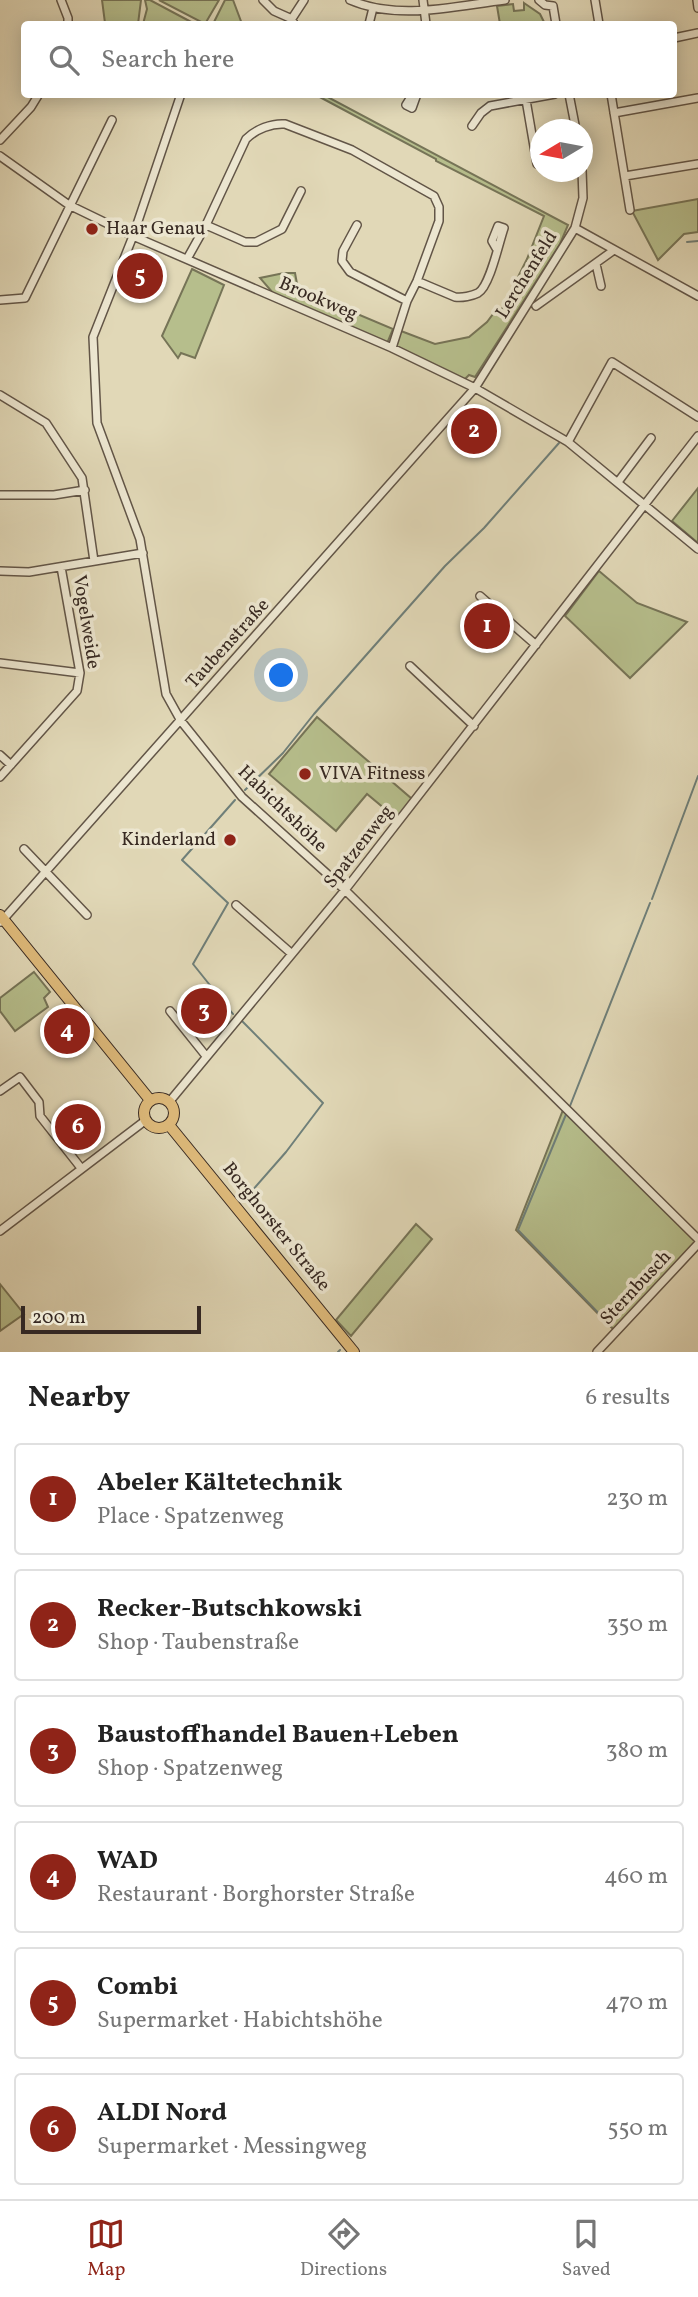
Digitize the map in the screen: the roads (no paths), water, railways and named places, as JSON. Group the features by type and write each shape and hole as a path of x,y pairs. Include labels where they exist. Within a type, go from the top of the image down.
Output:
{"main road":[{"path":"1,919 150,1100"},
{"path":"160,1097 170,1101 175,1115 169,1125 157,1128 146,1120 144,1111 150,1100 160,1097"},
{"name":"Borghorster Straße","path":"169,1125 355,1352"}],"street":[{"path":"61,0 68,21"},
{"path":"263,0 289,21"},
{"path":"293,21 304,0"},
{"path":"350,0 373,8 424,10 505,0"},
{"path":"423,0 426,21"},
{"path":"540,0 545,5 556,3 556,21"},
{"path":"595,0 598,21"},
{"path":"696,0 698,8"},
{"path":"370,21 373,8"},
{"path":"677,37 698,33"},
{"path":"0,140 37,98"},
{"name":"Habichtshöhe","path":"180,98 133,236 93,337 97,423 143,552 166,694 181,720 242,797 345,890 698,1239"},
{"path":"471,126 490,106 522,98"},
{"path":"526,98 530,121"},
{"path":"570,98 574,119"},
{"path":"612,98 630,210"},
{"path":"614,113 698,98"},
{"path":"0,300 25,298 112,120"},
{"path":"187,259 246,139 252,132 277,123 285,124 352,150 434,196 439,207 440,218 392,348"},
{"name":"Brookweg","path":"0,156 69,205 133,236 392,348 475,388 568,442 698,550"},
{"path":"625,176 698,164"},
{"name":"Lerchenfeld","path":"475,388 575,228 583,198 583,182"},
{"path":"206,225 245,242 256,242 282,229 300,191"},
{"path":"357,225 343,251 342,261 350,272 407,302"},
{"path":"575,228 698,296"},
{"path":"417,281 455,297 462,298 478,293 488,278 496,248"},
{"path":"536,306 614,250"},
{"path":"596,264 601,286"},
{"path":"568,442 612,362 698,417"},
{"name":"Taubenstraße","path":"1,919 475,388"},
{"path":"0,395 46,423 82,478 94,561"},
{"name":"Spatzenweg","path":"170,1101 345,890 698,436"},
{"path":"618,482 651,438"},
{"path":"0,495 54,495 85,490"},
{"path":"0,571 29,572 143,552"},
{"name":"Vogelweide","path":"0,777 77,691 80,673 61,567"},
{"path":"481,596 536,645"},
{"path":"0,663 80,673"},
{"path":"410,666 474,726"},
{"path":"0,755 11,765"},
{"path":"24,849 80,911 87,915"},
{"path":"236,905 292,954"},
{"path":"170,1011 206,1056"},
{"path":"0,1091 20,1077 39,1102 40,1116 81,1168"},
{"path":"0,1231 146,1120"},
{"name":"Sternbusch","path":"597,1352 698,1244"}],"waterway":[{"path":"687,242 698,241"},
{"path":"245,790 283,753 314,714 445,566 484,528 559,443"},
{"path":"652,899 698,776"},
{"path":"233,1014 193,964 228,903 182,860 235,800"},
{"path":"570,1106 650,903"},
{"path":"242,1021 323,1103 286,1152 244,1200"},
{"path":"567,1112 518,1230 611,1326"}],"place":[{"name":"Haar Genau","path":"92,229"},
{"name":"Combi","path":"140,276"},
{"name":"Recker-Butschkowski","path":"474,431"},
{"name":"Abeler Kältetechnik","path":"487,626"},
{"name":"VIVA Fitness","path":"305,774"},
{"name":"Kinderland","path":"230,840"},
{"name":"Baustoffhandel Bauen+Leben","path":"204,1011"},
{"name":"WAD","path":"67,1031"},
{"name":"ALDI Nord","path":"78,1127"}]}
